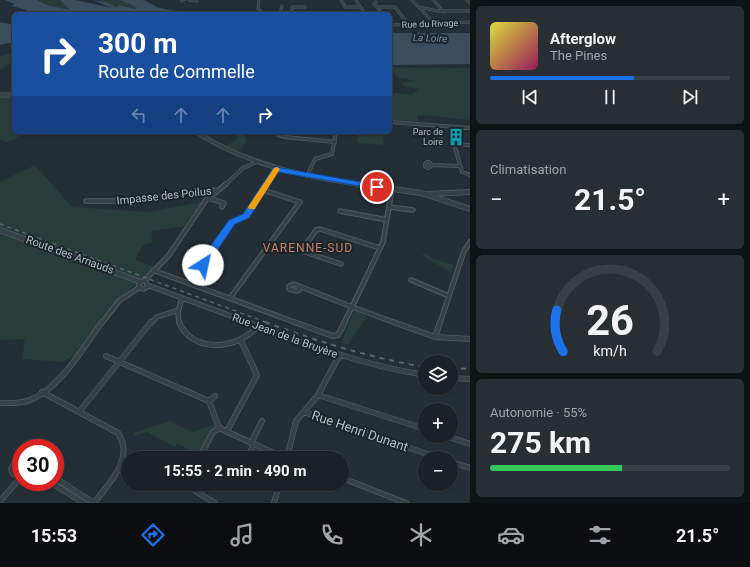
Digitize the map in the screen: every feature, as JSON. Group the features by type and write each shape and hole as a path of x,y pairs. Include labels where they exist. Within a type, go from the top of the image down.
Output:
{"street":[{"path":"189,0 197,1 194,0"},
{"path":"259,0 258,9 262,12"},
{"path":"341,0 346,7 360,7"},
{"path":"356,0 364,12"},
{"path":"412,0 435,24"},
{"path":"433,0 444,12"},
{"path":"467,0 470,3"},
{"path":"376,2 374,4 381,12"},
{"path":"280,12 282,6"},
{"path":"292,12 292,6 305,7"},
{"path":"377,7 395,6 409,25"},
{"path":"419,7 428,10"},
{"path":"422,10 444,12 470,11"},
{"name":"Rue du Rivage","path":"392,25 470,22"},
{"path":"0,95 12,95"},
{"path":"392,122 470,128"},
{"path":"458,127 460,135 454,144 463,173 470,175"},
{"path":"199,134 215,144 257,162 276,169 307,176 421,193 470,192"},
{"path":"307,176 315,159 332,154 336,134"},
{"path":"285,137 335,142"},
{"path":"444,143 470,145"},
{"path":"0,403 15,403 27,400 42,392 64,371 117,303 143,284 169,256 208,198 243,168 257,162"},
{"path":"432,165 460,166"},
{"path":"190,283 232,222 246,216 276,169"},
{"path":"155,271 333,336 338,335 380,248 387,220 392,189"},
{"name":"Impasse des Poilus","path":"86,201 110,202 146,199 199,190 218,190"},
{"path":"230,298 300,202 263,190"},
{"path":"421,193 470,209"},
{"path":"208,198 224,203 222,207"},
{"path":"389,207 413,210"},
{"path":"340,211 387,220"},
{"path":"341,264 305,252 303,249 316,230 320,229 380,248"},
{"name":"Route des Arnauds","path":"0,230 143,284"},
{"path":"434,337 464,251 470,242"},
{"path":"411,280 449,296"},
{"name":"Rue Jean de la Bruyère","path":"143,284 339,356 392,370 418,374"},
{"path":"298,286 434,337 470,339"},
{"path":"182,298 176,311 180,327 190,337 200,342 219,345 241,341 258,326"},
{"path":"79,412 155,318 176,311"},
{"path":"227,431 257,375 241,341"},
{"path":"106,356 209,401 221,428 272,451"},
{"path":"290,451 296,421 318,395 339,356"},
{"path":"458,378 470,379"},
{"path":"42,392 118,433 125,447 125,455 120,468 94,503 64,484"},
{"path":"318,395 418,428"},
{"path":"209,401 215,396"},
{"name":"Rue Henri Dunant","path":"304,412 418,451"},
{"path":"250,451 262,421"},
{"path":"203,451 213,432 221,428"},
{"path":"458,440 470,444"},
{"path":"458,464 470,468"},
{"path":"349,481 406,503"},
{"path":"0,501 12,487"},
{"path":"64,491 84,503"},
{"path":"195,491 215,503"},
{"path":"274,503 277,491"}],"green space":[{"path":"37,0 60,0 72,11 47,5"},
{"path":"99,0 119,0 137,7 135,9 119,5 116,7"},
{"path":"450,24 455,29 421,29 417,25"},
{"path":"12,53 12,62 0,70 0,56"},
{"path":"392,68 470,68 470,120 423,115 417,116 418,121 392,120 392,92 412,95 418,89 404,86 400,83 414,81 405,78 398,78 393,73"},
{"path":"0,97 12,97 12,134 25,134 7,142 0,140"},
{"path":"234,134 245,134 246,142 238,152 225,147 238,138"},
{"path":"358,134 383,134 384,145 357,143"},
{"path":"35,165 72,207 149,212 201,202 184,226 151,231 153,242 143,245 135,260 155,267 114,304 74,356 63,362 22,359 25,339 0,340 0,182"},
{"path":"425,253 432,258 453,265 451,273 422,255"},
{"path":"357,312 367,316 348,345 341,343 353,313"},
{"path":"170,421 192,432 213,425 214,423 216,429 202,451 192,451 177,443 175,447 147,432 134,436 134,433"}],"water":[{"path":"5,0 37,0 47,5 70,10 60,0 75,0 112,8 93,0 106,2 116,7 119,5 135,9 137,7 119,0 144,0 157,7 168,10 194,12 25,12 27,10 11,6 14,4"},
{"path":"0,22 12,25 12,42 0,45"},
{"name":"La Loire","path":"392,33 470,33 470,64 392,65"}],"railway":[{"path":"0,224 268,323"},
{"path":"265,322 344,348 384,359 418,366"},
{"path":"458,368 470,369"}],"slow traffic":[{"path":"252,207 277,169"}],"place":[{"name":"Parc de Loire","path":"456,137"}],"district":[{"name":"VARENNE-SUD","path":"308,248"}],"route":[{"path":"203,265 232,222 246,216 276,169 377,187"}]}
